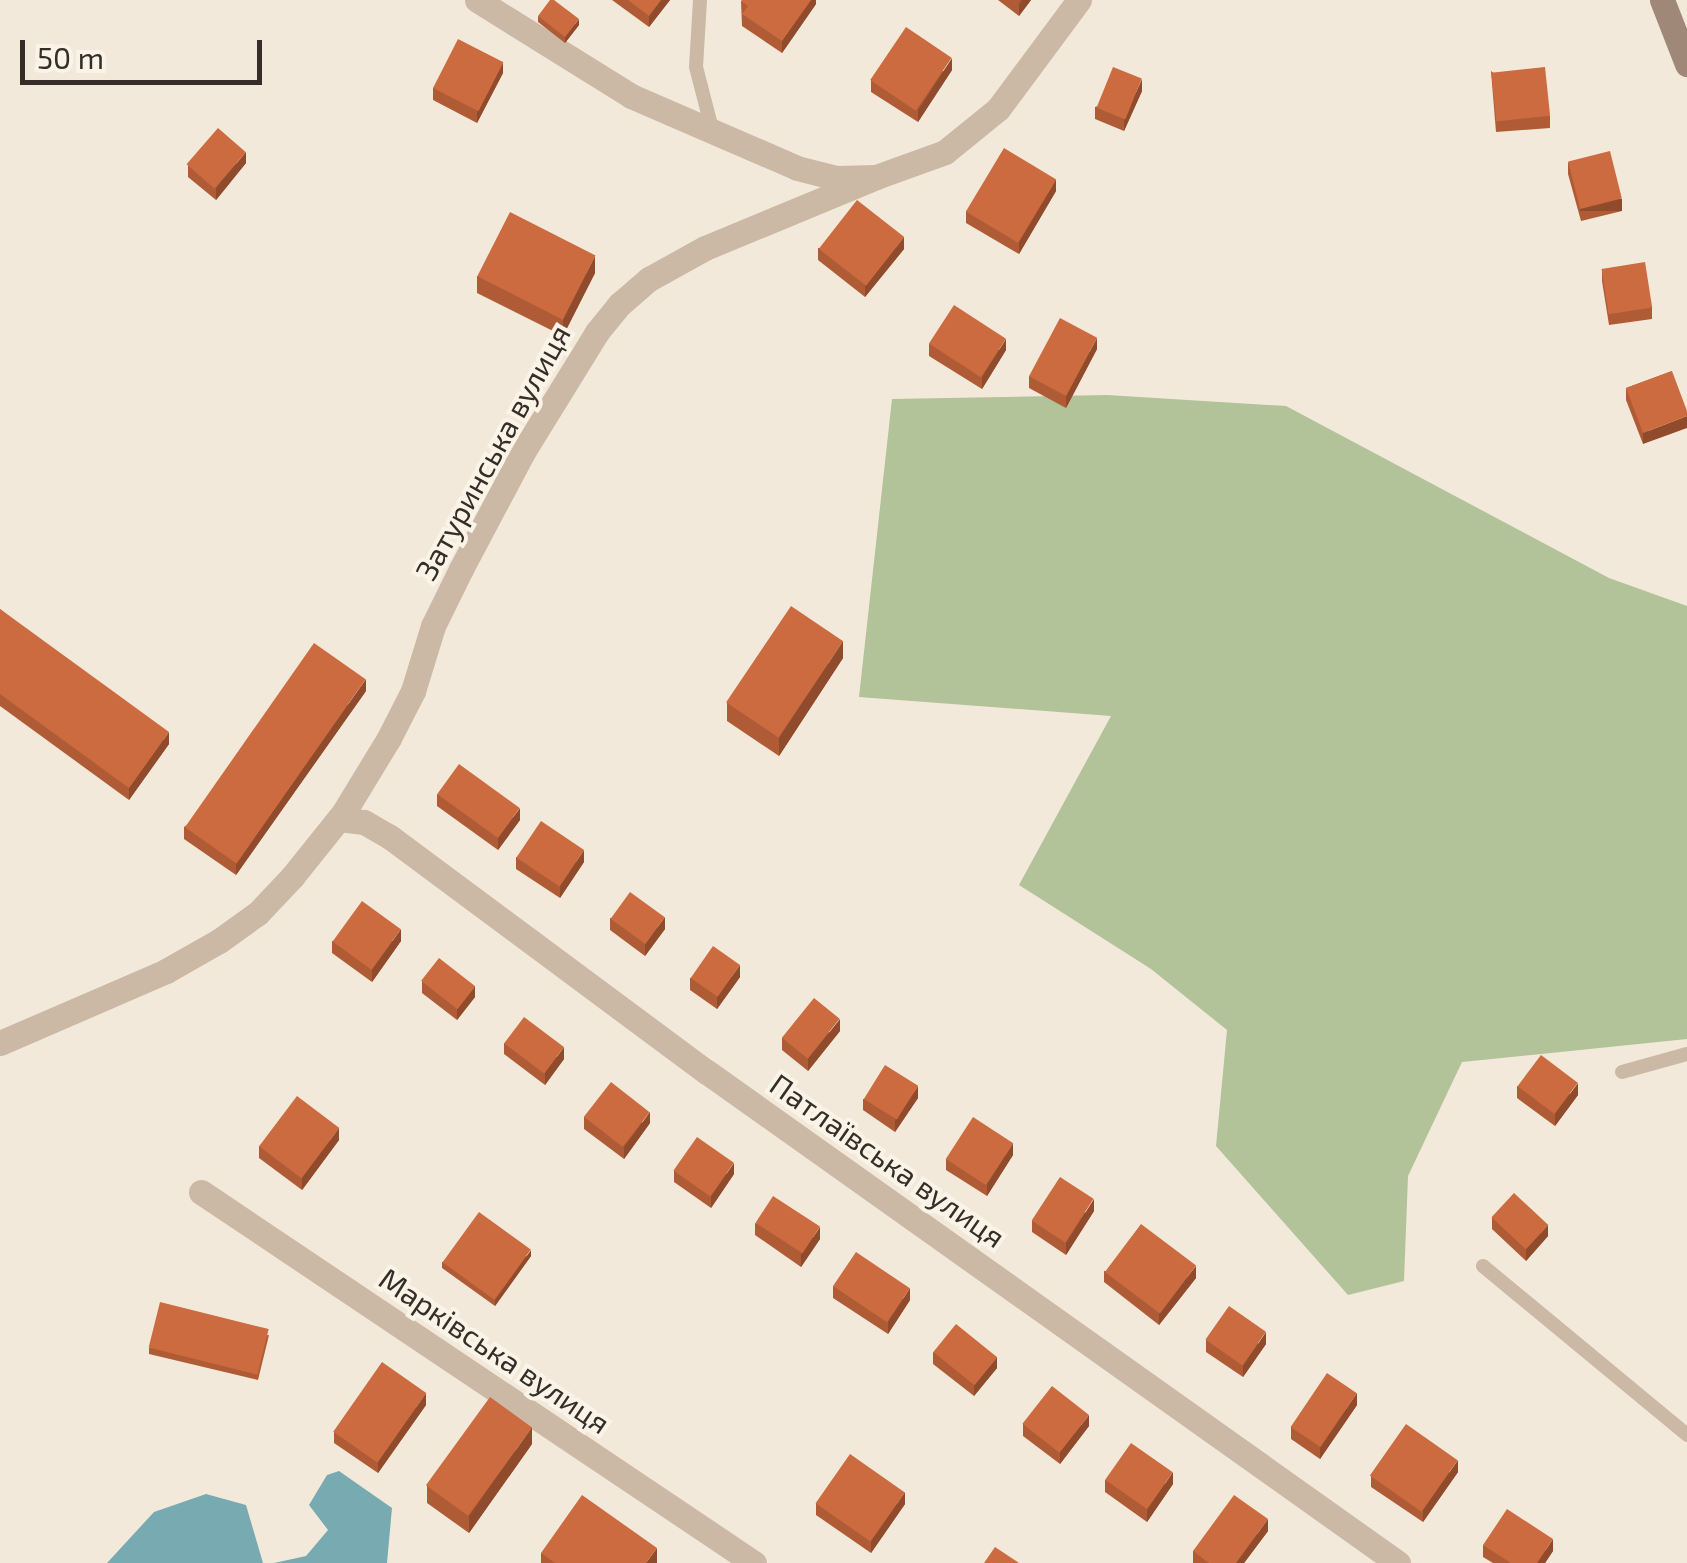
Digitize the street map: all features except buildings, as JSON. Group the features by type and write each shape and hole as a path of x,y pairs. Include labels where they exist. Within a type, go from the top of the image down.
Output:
{"street":[{"name":"Затуринська вулиця","path":"478,0 631,96 797,168 836,178 876,177"},
{"name":"Затуринська вулиця","path":"339,819 413,691 433,626 523,452 596,332 620,304 649,279 705,248 944,152 998,109 1080,0"},
{"path":"1662,0 1687,64"},
{"path":"0,1043 166,971 219,941 258,913 339,819"},
{"name":"Патлаївська вулиця","path":"339,819 364,822 390,838 707,1072 1398,1563"},
{"name":"Марківська вулиця","path":"201,1192 754,1563"}],"lane":[{"path":"700,0 696,67 712,129"},
{"path":"1622,1072 1687,1054"},
{"path":"1483,1266 1687,1436"}],"green space":[{"path":"1107,395 1286,406 1609,578 1687,606 1687,1039 1462,1062 1408,1176 1404,1281 1348,1295 1216,1146 1227,1030 1151,969 1019,885 1111,716 859,697 892,399"}],"water":[{"path":"339,1471 392,1508 387,1563 274,1563 306,1556 328,1530 309,1505 327,1475"},
{"path":"206,1494 246,1505 263,1563 107,1563 154,1512"}]}
